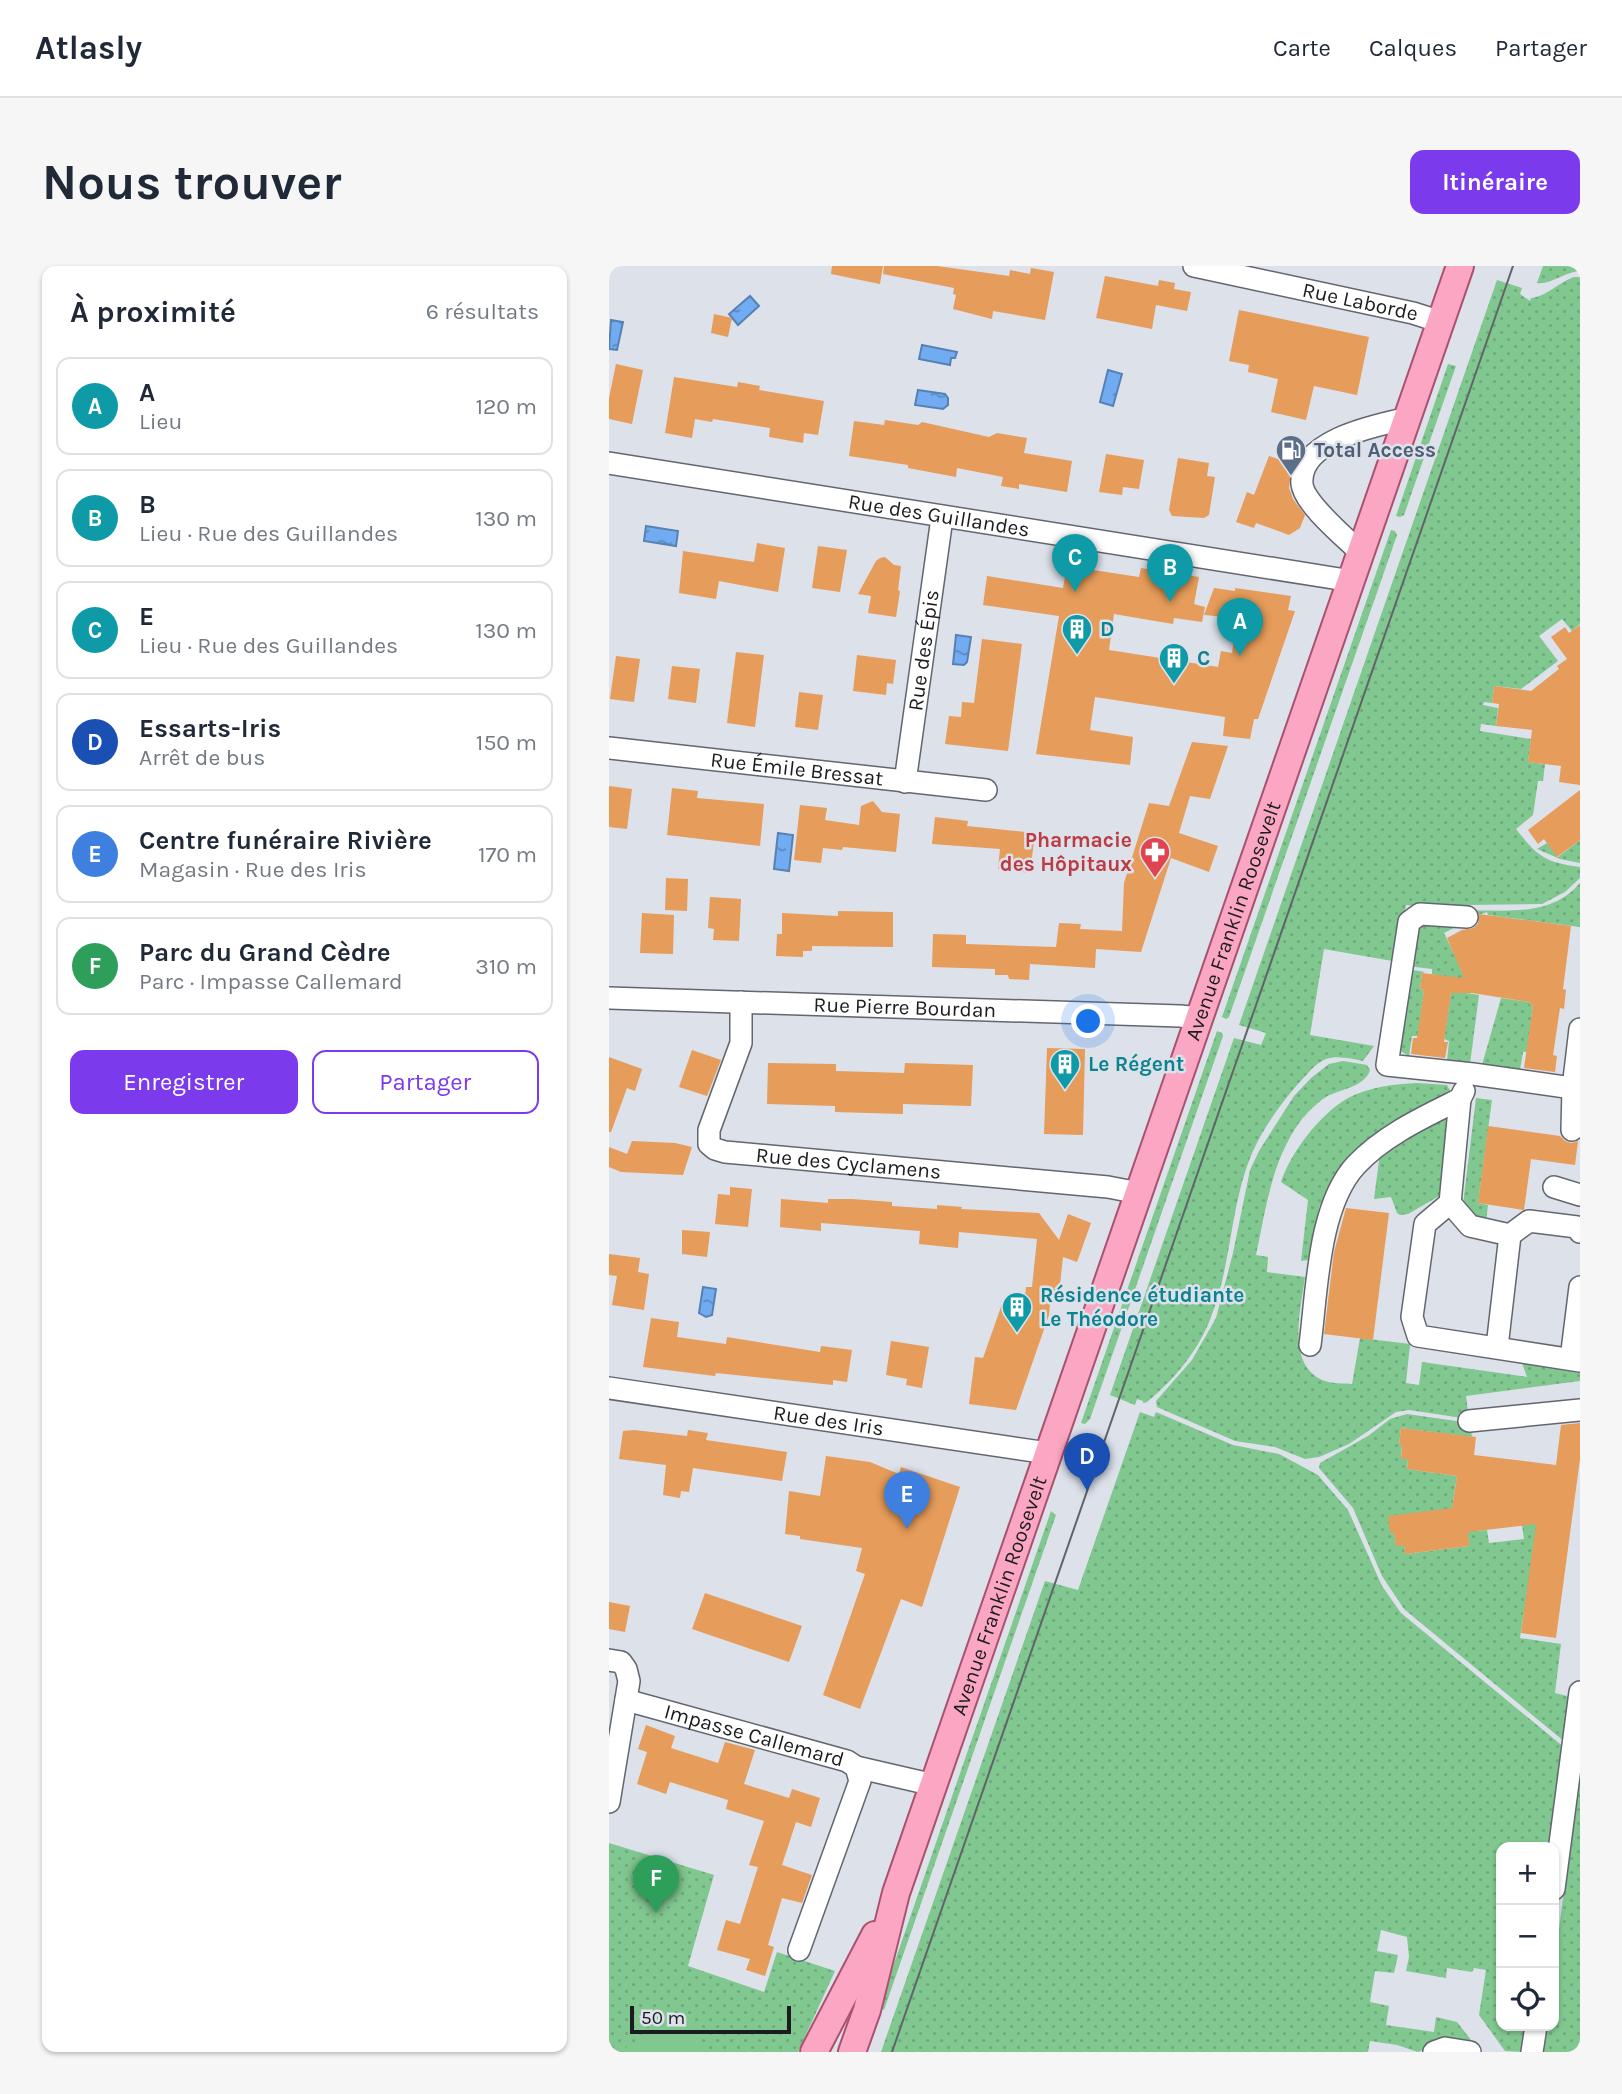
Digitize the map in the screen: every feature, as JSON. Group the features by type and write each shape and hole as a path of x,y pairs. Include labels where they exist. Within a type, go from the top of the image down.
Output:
{"main road":[{"name":"Avenue Franklin Roosevelt","path":"852,2052 867,2010 896,1893 1460,266"},
{"name":"Avenue Franklin Roosevelt","path":"814,2052 896,1893"}],"street":[{"name":"Rue Laborde","path":"1195,266 1413,313 1441,322"},
{"path":"1361,553 1310,501 1302,485 1307,464 1316,452 1331,443 1367,428 1408,418"},
{"name":"Rue des Guillandes","path":"609,463 1352,581"},
{"name":"Rue des Épis","path":"905,782 942,517"},
{"name":"Rue Émile Bressat","path":"609,748 986,790"},
{"path":"1467,918 1420,914 1409,922 1387,1065 1473,1073 1576,1089"},
{"name":"Rue Pierre Bourdan","path":"609,998 1200,1018"},
{"name":"Rue des Cyclamens","path":"741,1002 741,1043 709,1130 709,1144 715,1149 1139,1192"},
{"path":"1571,1130 1580,1028"},
{"path":"1473,1073 1460,1099 1450,1203 1425,1224 1412,1317 1418,1336 1575,1360 1580,1287"},
{"path":"1310,1345 1326,1226 1340,1188 1356,1165 1392,1135 1460,1099"},
{"path":"1554,1187 1580,1195"},
{"path":"1450,1203 1470,1226 1510,1235"},
{"path":"1497,1347 1510,1235 1529,1221 1577,1227 1580,1231"},
{"name":"Rue des Iris","path":"609,1388 1048,1453"},
{"path":"1469,1421 1580,1410"},
{"path":"609,1660 621,1662 629,1681 609,1802"},
{"path":"1559,1851 1580,1692"},
{"name":"Impasse Callemard","path":"626,1700 847,1761 856,1767 860,1781 799,1950"},
{"path":"856,1767 934,1786"},
{"path":"1532,2052 1535,2031"},
{"path":"1434,2052 1445,2048 1470,2052"}],"green space":[{"path":"1543,266 1580,266 1580,271 1537,283"},
{"path":"1574,277 1580,277 1580,624 1572,631 1562,619 1539,636 1558,661 1521,689 1494,686 1492,703 1484,702 1483,705 1498,708 1496,726 1481,724 1480,731 1531,739 1528,762 1545,764 1543,781 1538,781 1533,815 1516,829 1543,857 1580,867 1580,878 1565,892 1542,904 1464,905 1451,906 1450,910 1406,905 1398,962 1324,949 1310,1035 1374,1046 1363,1061 1335,1057 1318,1063 1285,1099 1262,1133 1245,1171 1218,1297 1206,1329 1185,1364 1147,1402 1143,1403 1137,1399 1135,1405 1110,1395 1234,1038 1261,1045 1266,1033 1239,1025 1497,280 1522,288 1520,294 1530,301 1531,298"},
{"path":"1448,364 1456,366 1404,515 1396,516"},
{"path":"1391,530 1397,535 1229,1017 1226,1019 1222,1017"},
{"path":"1580,840 1580,863 1560,859 1537,849 1547,843 1558,857"},
{"path":"1580,883 1580,927 1488,915 1487,912 1482,914 1459,911 1508,911 1539,907 1554,903"},
{"path":"1465,922 1444,933 1454,954 1457,953 1467,983 1432,974 1432,969 1407,966 1416,925"},
{"path":"1407,969 1425,972 1422,973 1420,989 1424,990 1418,1036 1412,1036 1409,1056 1398,1046"},
{"path":"1454,991 1479,995 1470,1064 1447,1061 1449,1041 1444,1039 1451,993"},
{"path":"1501,998 1530,1002 1529,1004 1533,1005 1527,1052 1523,1052 1520,1070 1482,1065"},
{"path":"1217,1031 1223,1036 1090,1419 1085,1424 1081,1423"},
{"path":"1343,1061 1367,1065 1370,1070 1358,1084 1326,1097 1302,1119 1292,1134 1271,1184 1256,1255 1268,1257 1267,1272 1305,1277 1299,1320 1300,1350 1304,1363 1312,1374 1325,1381 1352,1384 1360,1338 1410,1344 1406,1383 1419,1385 1422,1362 1527,1377 1521,1360 1580,1368 1580,1381 1466,1396 1469,1419 1409,1410 1396,1412 1349,1444 1319,1457 1305,1459 1275,1447 1235,1441 1157,1407 1156,1401 1192,1360 1216,1318 1250,1170 1259,1151 1294,1096 1329,1064"},
{"path":"1417,1083 1447,1085 1451,1092 1339,1171 1319,1207 1313,1255 1308,1260 1301,1261 1308,1200 1281,1182 1299,1146 1327,1114 1348,1098 1382,1087"},
{"path":"1476,1098 1492,1100 1478,1203 1488,1205 1486,1222 1475,1217 1463,1204"},
{"path":"1449,1111 1441,1195 1408,1214 1400,1215 1391,1197 1374,1199 1380,1153"},
{"path":"1140,1412 1154,1417 1156,1412 1233,1445 1279,1454 1318,1475 1348,1510 1382,1586 1401,1613 1565,1748 1552,1842 1496,1842 1496,2031 1526,2031 1523,2052 1505,2051 1479,2015 1486,1970 1474,1968 1472,1972 1447,1968 1446,1978 1406,1971 1409,1957 1407,1937 1381,1930 1377,1951 1398,1955 1394,1973 1375,1971 1370,2002 1389,2006 1386,2025 1434,2032 1436,2017 1457,2022 1475,2045 1436,2045 1418,2052 1397,2045 1370,2041 1368,2052 881,2052 1045,1581 1078,1590"},
{"path":"1407,1414 1470,1423 1472,1437 1401,1428 1399,1445 1402,1446 1401,1458 1408,1459 1407,1469 1457,1476 1452,1508 1390,1533 1394,1533 1396,1545 1404,1545 1405,1554 1469,1546 1467,1527 1476,1519 1477,1531 1487,1530 1489,1543 1524,1539 1522,1525 1542,1498 1532,1611 1524,1611 1520,1638 1561,1644 1555,1693 1571,1697 1565,1742 1404,1609 1382,1576 1353,1508 1319,1468 1320,1463 1368,1436 1390,1419"},
{"path":"1051,1511 1056,1515 884,2010 879,2007"},
{"path":"1580,1766 1580,2052 1543,2052 1545,2031 1559,2031 1559,1929"},
{"path":"609,1843 714,1875 688,1966 764,1992 777,1952 835,1971 798,2052 609,2052"},
{"path":"685,2012 704,2045 692,2052 618,2052"}],"water":[{"path":"750,296 759,306 738,325 729,314"},
{"path":"611,320 623,322 617,350 609,349"},
{"path":"922,345 957,352 955,358 951,358 950,365 919,359"},
{"path":"1108,370 1122,374 1113,406 1100,402"},
{"path":"918,390 945,394 948,405 943,409 915,405"},
{"path":"646,526 678,531 676,546 644,541"},
{"path":"956,635 971,637 967,662 964,665 953,664"},
{"path":"778,833 793,835 789,871 774,869"},
{"path":"703,1287 716,1289 712,1315 706,1317 699,1313"}],"building":[{"path":"832,266 883,266 880,284 831,274"},
{"path":"884,266 937,266 1009,276 1010,270 1030,274 1031,268 1054,272 1045,320 993,311 992,319 953,309 956,295 953,294 954,288 883,274"},
{"path":"1105,276 1158,286 1159,280 1175,283 1174,289 1191,292 1187,311 1156,305 1152,329 1096,318"},
{"path":"1239,310 1369,337 1357,395 1314,386 1306,420 1271,412 1278,379 1248,372 1249,365 1229,361"},
{"path":"714,314 732,318 728,337 711,333"},
{"path":"616,364 643,370 632,424 609,419 609,398"},
{"path":"674,377 737,387 738,382 760,386 759,390 824,401 818,435 804,433 803,443 769,437 770,428 713,419 712,422 695,419 692,438 665,433"},
{"path":"885,420 918,425 922,422 989,437 997,433 1027,438 1024,453 1072,461 1067,492 1019,484 1019,489 1001,486 1003,477 957,468 956,477 908,468 908,465 849,456 854,421 884,425"},
{"path":"1106,454 1144,460 1139,489 1123,487 1122,495 1099,492"},
{"path":"1269,456 1292,464 1289,488 1293,499 1305,515 1300,528 1289,535 1256,523 1254,528 1236,522 1247,492 1254,495"},
{"path":"1178,458 1209,463 1207,476 1215,477 1209,515 1204,518 1172,516 1169,510"},
{"path":"757,543 785,548 778,592 719,581 716,599 679,593 683,551 754,562"},
{"path":"818,546 847,550 840,592 812,588"},
{"path":"885,557 894,565 901,566 896,617 868,613 871,596 858,594 876,561"},
{"path":"1067,566 1139,577 1141,568 1199,577 1194,604 1205,607 1202,622 1174,618 1173,624 1114,614 1109,650 1218,667 1221,651 1232,653 1237,618 1204,615 1214,588 1235,591 1235,588 1291,596 1288,610 1295,611 1258,719 1254,719 1250,739 1223,736 1225,717 1095,697 1090,730 1133,737 1130,765 1036,754 1059,616 983,605 987,576 1063,588"},
{"path":"1580,625 1580,785 1559,782 1561,766 1528,762 1532,730 1496,726 1499,704 1492,703 1494,686 1531,691 1559,669 1557,666 1567,659 1551,637 1565,627 1569,633"},
{"path":"982,639 1022,644 1008,751 945,744 949,716 961,717 962,702 974,703"},
{"path":"736,652 764,655 755,727 727,723"},
{"path":"857,655 896,660 893,684 887,683 886,695 853,691"},
{"path":"616,656 640,659 634,702 610,699"},
{"path":"672,666 700,669 696,703 668,699"},
{"path":"799,692 823,695 818,730 795,727"},
{"path":"1192,742 1228,746 1210,799 1190,796 1179,833 1218,846 1209,872 1171,858 1141,952 1096,949 1095,968 1030,964 1029,980 995,975 995,969 932,967 933,934 966,935 966,944 1056,947 1059,923 1081,924 1080,929 1122,931 1124,883 1149,803 1169,806"},
{"path":"609,786 632,789 627,829 609,827"},
{"path":"672,788 698,791 697,798 764,804 760,846 667,835"},
{"path":"1580,790 1580,840 1557,857 1544,839 1538,844 1528,830"},
{"path":"873,801 882,812 900,814 896,852 823,848 821,863 794,860 800,805 827,808 825,820 859,825 861,806"},
{"path":"935,817 968,821 967,826 1035,833 1030,873 998,869 1000,849 932,844"},
{"path":"666,878 688,879 687,911 665,910"},
{"path":"710,897 741,899 739,941 713,940 714,929 708,928"},
{"path":"838,911 893,912 893,947 812,946 812,951 803,951 803,957 776,956 777,934 782,934 782,913 838,916"},
{"path":"642,913 674,915 673,954 640,953"},
{"path":"1479,914 1571,926 1563,989 1566,990 1564,1009 1560,1008 1553,1055 1557,1056 1555,1072 1524,1068 1533,1005 1529,1004 1530,1002 1472,993 1451,993 1444,1042 1448,1042 1445,1058 1411,1054 1413,1038 1417,1038 1424,990 1420,989 1422,973 1464,978 1447,938 1473,928 1478,924"},
{"name":"Le Régent","path":"1047,1048 1085,1049 1083,1135 1044,1134"},
{"path":"692,1050 721,1060 707,1096 679,1087"},
{"path":"609,1057 642,1069 635,1091 627,1088 611,1132 609,1132"},
{"path":"768,1063 836,1064 836,1071 904,1073 905,1063 973,1065 971,1106 903,1104 903,1114 835,1112 835,1106 767,1104"},
{"path":"1488,1126 1560,1136 1571,1143 1578,1141 1575,1165 1531,1159 1524,1210 1478,1203"},
{"path":"632,1141 675,1143 692,1147 683,1175 621,1172 609,1167 609,1147 627,1154"},
{"path":"730,1187 752,1189 748,1227 715,1224 718,1194 730,1195"},
{"path":"781,1199 828,1203 828,1199 852,1199 892,1202 892,1206 937,1209 937,1205 962,1207 961,1209 1039,1213 1059,1240 1068,1214 1091,1223 1077,1262 1063,1257 1058,1303 1050,1303 1049,1315 1016,1410 969,1404 975,1357 983,1358 1002,1304 1024,1307 1026,1287 1032,1287 1037,1239 959,1232 958,1248 919,1244 920,1231 821,1223 821,1231 780,1227"},
{"path":"1346,1208 1389,1213 1373,1340 1324,1334 1334,1252"},
{"path":"682,1230 710,1232 707,1257 682,1254"},
{"path":"609,1254 640,1258 638,1272 649,1274 644,1310 612,1305 617,1276 609,1275"},
{"path":"651,1318 679,1322 677,1337 726,1344 727,1337 820,1352 821,1346 852,1350 847,1382 833,1380 833,1385 716,1373 715,1376 643,1367"},
{"path":"891,1341 929,1347 922,1388 906,1385 907,1379 886,1375"},
{"path":"1580,1423 1580,1459 1556,1638 1521,1633 1536,1524 1468,1532 1469,1546 1405,1554 1404,1545 1396,1546 1394,1533 1390,1533 1388,1516 1452,1508 1457,1476 1407,1469 1408,1459 1401,1459 1401,1428 1476,1437 1474,1455 1556,1465 1561,1425"},
{"path":"688,1430 708,1433 706,1440 787,1452 782,1481 693,1468 689,1492 681,1491 680,1498 663,1495 666,1465 619,1459 623,1431 687,1436"},
{"path":"826,1456 870,1462 899,1474 901,1467 960,1487 922,1607 901,1599 860,1709 823,1695 865,1574 856,1571 862,1548 800,1539 800,1536 785,1534 789,1491 820,1496"},
{"path":"705,1593 802,1626 789,1662 692,1629"},
{"path":"609,1602 630,1606 625,1632 609,1629"},
{"path":"646,1725 675,1736 671,1748 718,1763 725,1742 755,1750 744,1784 789,1798 792,1789 820,1798 811,1827 796,1822 782,1865 812,1875 802,1903 782,1898 768,1945 774,1947 765,1976 746,1970 750,1959 717,1950 726,1920 740,1924 758,1867 749,1865 764,1821 726,1809 728,1800 670,1782 666,1794 637,1784 647,1752 638,1749"}],"tram line":[{"path":"892,2052 1513,266"}],"place":[{"name":"Total Access","path":"1291,477"},
{"name":"E","path":"1075,592"},
{"name":"B","path":"1170,602"},
{"name":"D","path":"1077,656"},
{"name":"A","path":"1240,656"},
{"name":"C","path":"1174,685"},
{"name":"Pharmacie des Hôpitaux","path":"1155,879"},
{"name":"Le Régent","path":"1065,1091"},
{"name":"Résidence étudiante Le Théodore","path":"1017,1334"},
{"name":"Essarts-Iris","path":"1087,1491"},
{"name":"Centre funéraire Rivière","path":"907,1529"},
{"name":"Parc du Grand Cèdre","path":"656,1913"}]}
